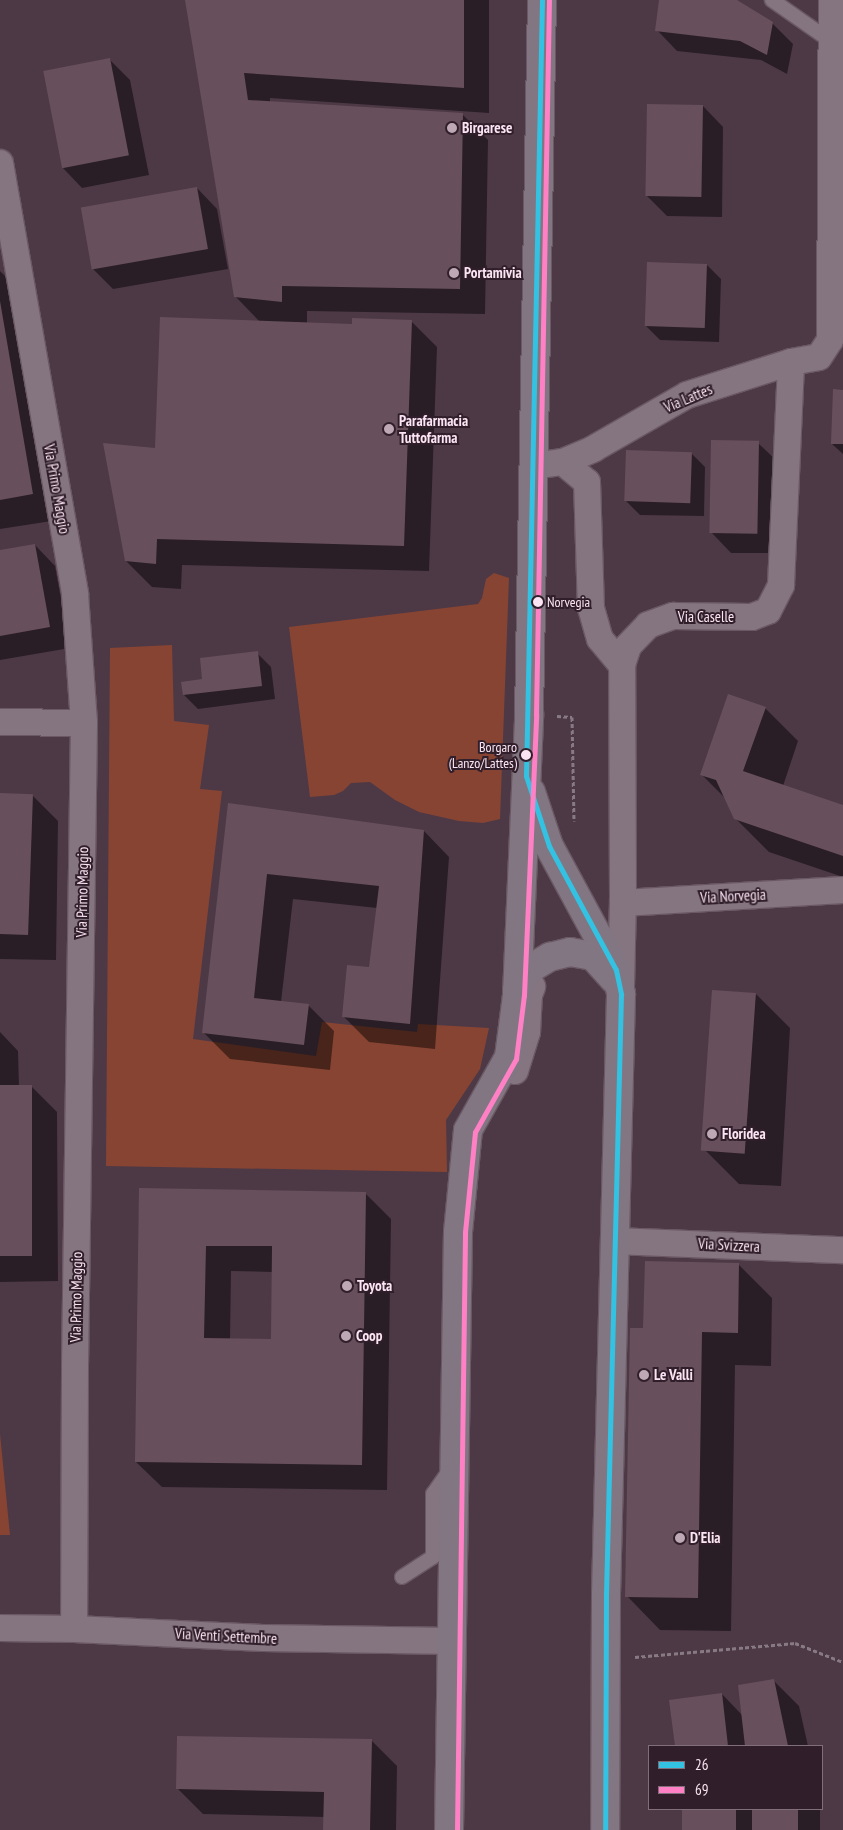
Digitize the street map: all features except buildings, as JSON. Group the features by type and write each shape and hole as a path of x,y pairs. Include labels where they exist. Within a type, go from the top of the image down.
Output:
{"street":[{"path":"449,1830 458,1232 468,1130 509,1056 517,990 529,715 542,0"},
{"path":"832,0 837,340"},
{"name":"Via Primo Maggio","path":"0,163 75,594 84,723 75,1368 74,1628"},
{"name":"Via Lattes","path":"533,466 563,462 593,449 687,395 791,362 819,357 837,340"},
{"name":"Via Caselle","path":"621,994 624,903 622,665 628,646 648,625 673,616 752,617 768,611 781,585 791,362"},
{"path":"563,462 587,482 590,608 600,639 622,665"},
{"path":"0,722 84,723"},
{"path":"526,776 549,846 616,970 621,994 606,1593 605,1830"},
{"name":"Via Norvegia","path":"624,903 843,890"},
{"path":"517,990 528,970 550,957 570,952 593,956 612,975 621,994"},
{"path":"458,1830 471,1183 478,1142 486,1120 516,1069 527,1032 529,994 534,983 542,972 552,965 564,961 577,961 590,964 601,972 610,982 615,994 598,1830"},
{"name":"Via Svizzera","path":"615,1241 843,1250"},
{"name":"Via Venti Settembre","path":"0,1628 74,1628 263,1638 452,1641"}],"lane":[{"path":"772,0 832,42"},
{"path":"402,1577 433,1557 432,1494 454,1463"}],"path":[{"path":"529,715 572,717 574,824"},
{"path":"607,1660 795,1643 843,1662"}],"shaded area":[{"path":"494,573 509,578 500,819 483,823 459,821 419,812 395,800 370,782 351,783 343,791 334,795 310,797 289,627 478,604 482,598 486,579"},
{"path":"172,645 174,721 209,725 200,789 222,791 193,1039 316,1056 322,1022 417,1032 418,1024 489,1028 480,1069 446,1120 447,1172 106,1166 110,648"},
{"path":"0,1434 10,1535 0,1535"}],"transit line":[{"name":"26","path":"542,0 526,776 549,846 616,970 621,994 606,1593 605,1830"},
{"name":"69","path":"457,1830 465,1232 475,1132 516,1059 524,995 536,715 549,0"}],"place":[{"name":"Birgarese","path":"452,128"},
{"name":"Portamivia","path":"454,273"},
{"name":"Parafarmacia Tuttofarma","path":"389,429"},
{"name":"Norvegia","path":"538,602"},
{"name":"Borgaro (Lanzo/Lattes)","path":"526,755"},
{"name":"Floridea","path":"712,1134"},
{"name":"Toyota","path":"347,1286"},
{"name":"Coop","path":"346,1336"},
{"name":"Le Valli","path":"644,1375"},
{"name":"D'Elia","path":"680,1538"}]}
